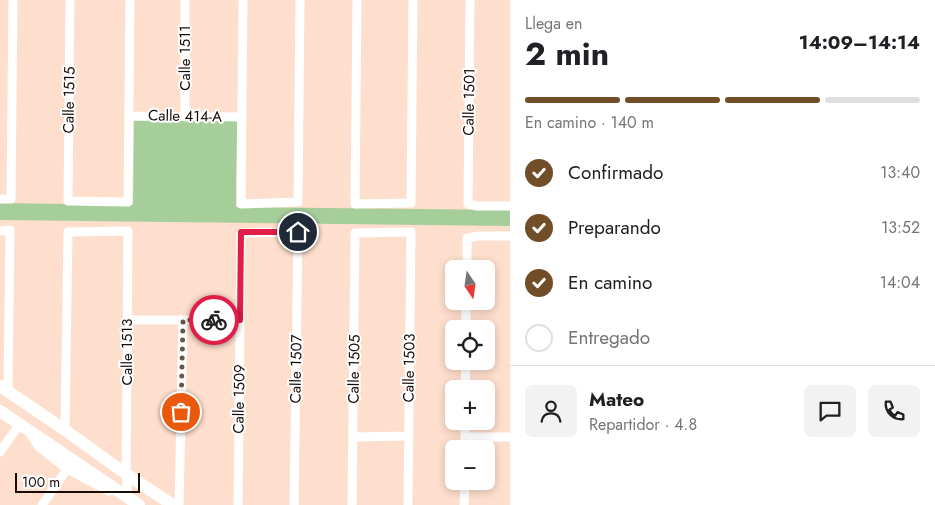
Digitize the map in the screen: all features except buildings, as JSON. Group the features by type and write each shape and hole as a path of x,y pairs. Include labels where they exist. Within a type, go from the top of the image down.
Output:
{"street":[{"path":"0,199 11,199 13,0"},
{"name":"Calle 1515","path":"70,0 68,201 128,202 129,116"},
{"path":"129,116 130,0"},
{"name":"Calle 1511","path":"185,0 185,117"},
{"path":"243,0 241,204 298,202 300,0"},
{"path":"357,0 356,204 411,203 413,0"},
{"name":"Calle 1501","path":"470,0 468,204 477,206 510,206"},
{"name":"Calle 414-A","path":"129,116 242,117"},
{"path":"0,230 10,230 4,388 173,505"},
{"name":"Calle 1513","path":"65,430 68,232 128,231 126,474 130,503"},
{"name":"Calle 1507","path":"241,232 298,232 294,505"},
{"name":"Calle 1509","path":"238,505 241,232"},
{"name":"Calle 1503","path":"355,233 411,232 408,505"},
{"name":"Calle 1505","path":"352,505 355,233"},
{"path":"467,260 467,238 510,236"},
{"path":"127,320 240,320"},
{"path":"179,505 183,320"},
{"path":"0,411 70,465 130,503"},
{"path":"0,452 24,428"},
{"path":"465,430 465,437 510,437"},
{"path":"353,437 409,436"},
{"path":"42,505 70,465"},
{"path":"464,490 464,505"}],"green space":[{"path":"134,120 237,121 236,207 510,210 510,226 0,220 0,203 133,205"}],"way so far":[{"path":"181,412 183,320 214,320"}],"route":[{"path":"214,320 240,320 241,232 298,232"}]}
